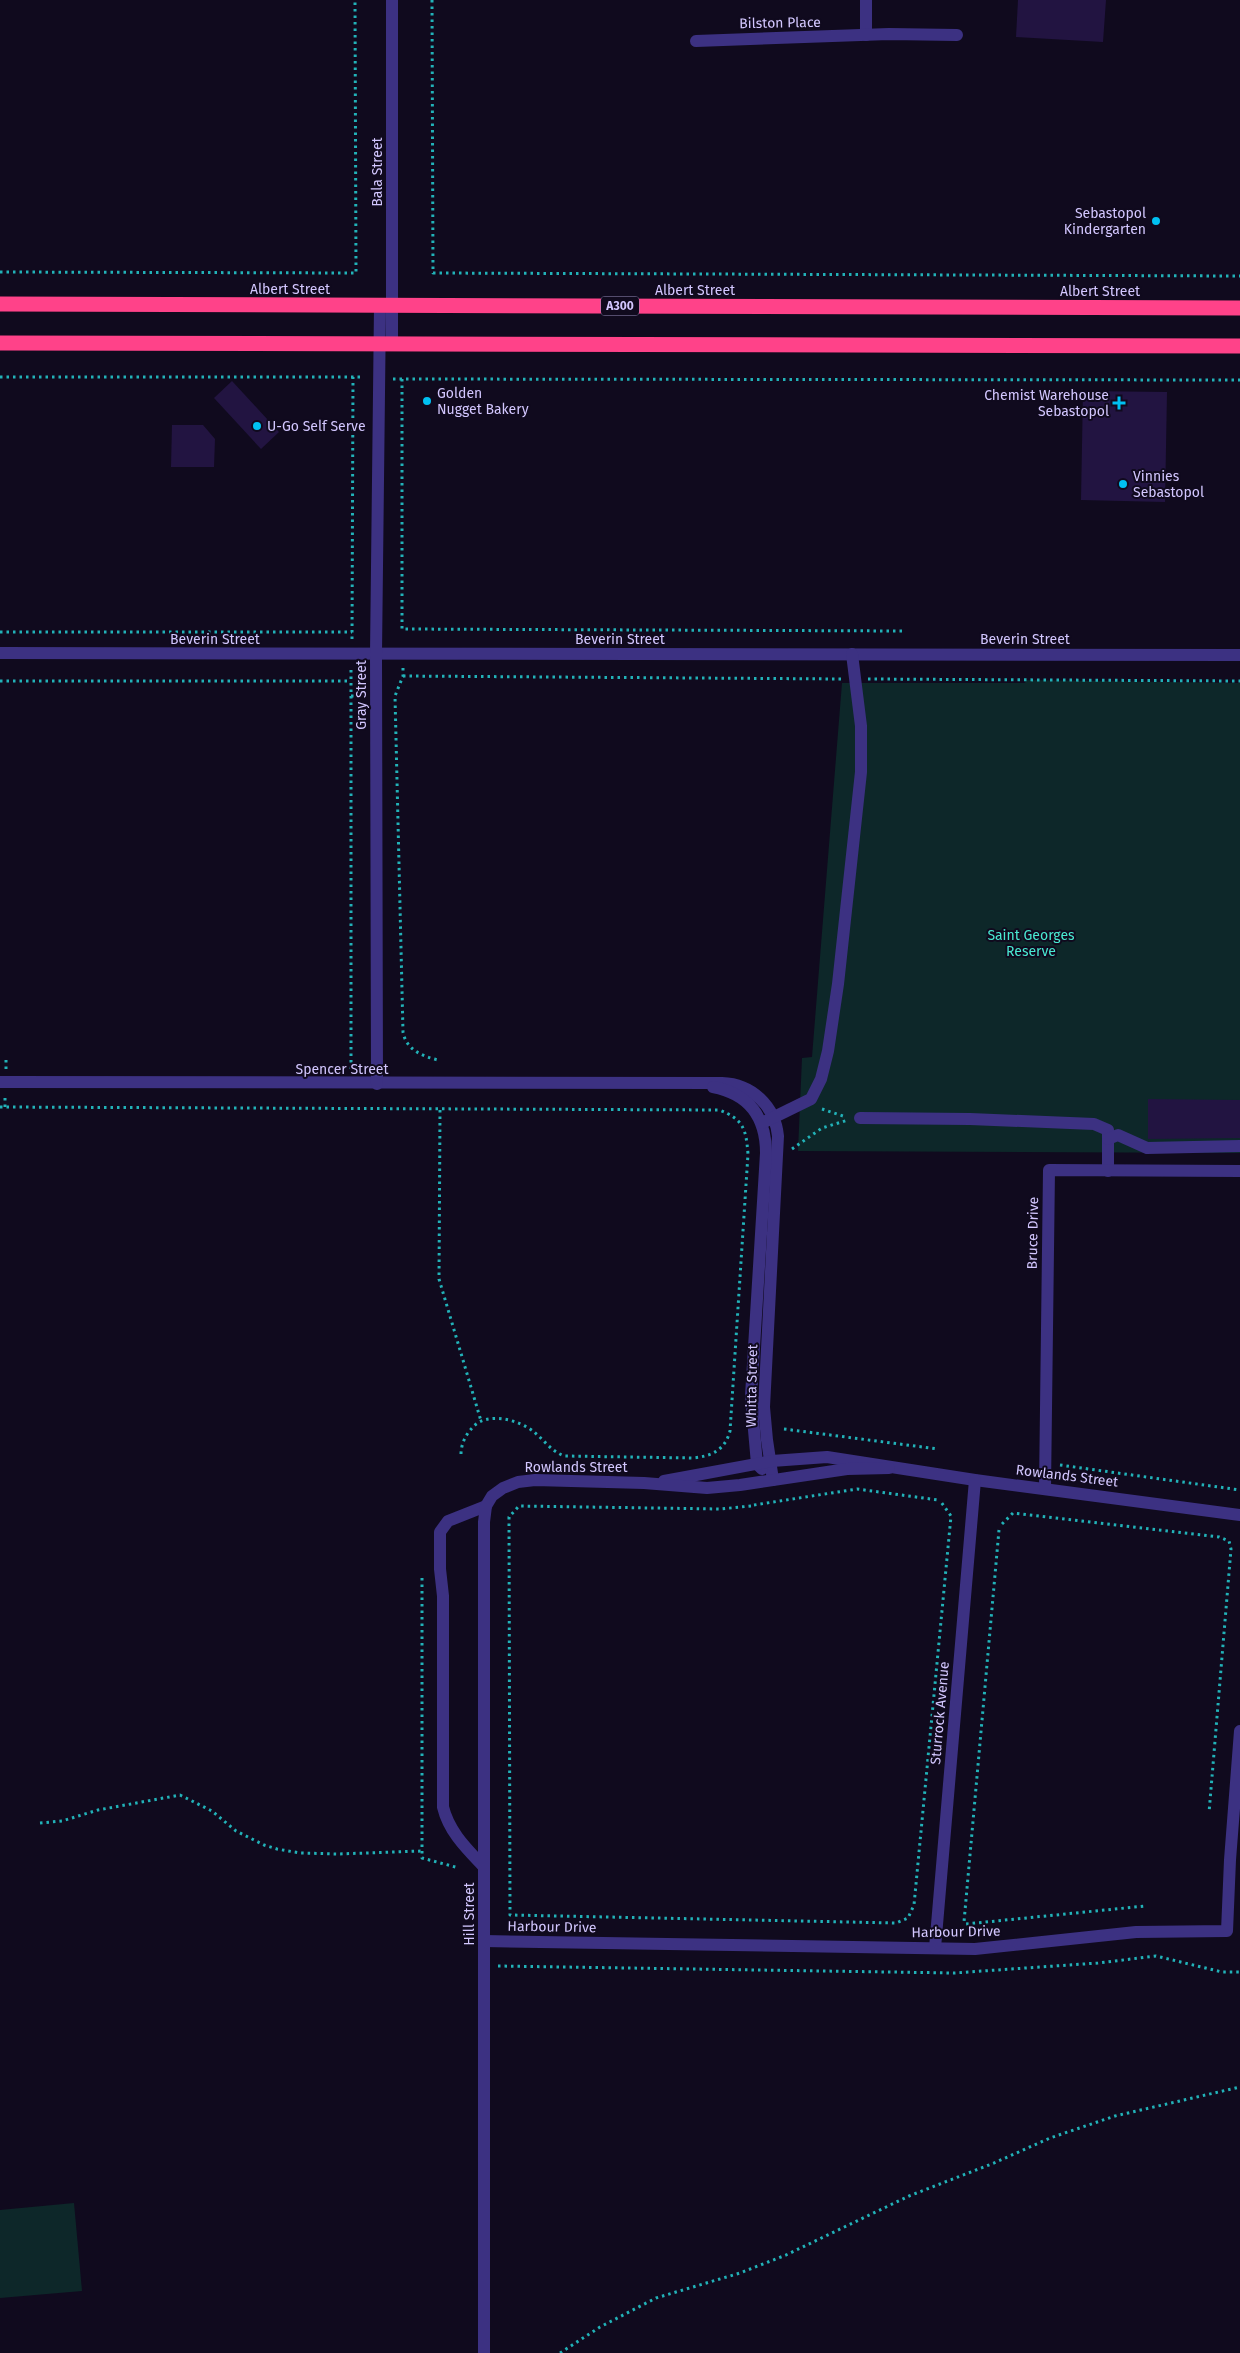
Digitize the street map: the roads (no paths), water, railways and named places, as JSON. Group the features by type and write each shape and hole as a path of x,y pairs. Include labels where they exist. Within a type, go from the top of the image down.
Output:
{"highway":[{"name":"Albert Street","path":"0,304 1240,308"},
{"path":"0,342 1240,346"}],"street":[{"name":"Bala Street","path":"386,306 392,0"},
{"path":"866,0 866,35"},
{"name":"Bilston Place","path":"696,41 866,35 957,35"},
{"name":"Gray Street","path":"377,1084 376,654 386,306"},
{"name":"Beverin Street","path":"0,653 1240,655"},
{"path":"768,1120 804,1103 815,1093 821,1079 833,1021 861,785 862,734 852,654"},
{"name":"Spencer Street","path":"0,1082 684,1084 718,1088 748,1096"},
{"name":"Whitta Street","path":"748,1096 778,1131 764,1396 764,1423 774,1480"},
{"path":"860,1118 970,1119 1094,1124 1108,1130 1108,1171"},
{"name":"Whitta Street","path":"757,1464 751,1396 768,1120"},
{"path":"1108,1139 1118,1135 1147,1148 1240,1146"},
{"name":"Bruce Drive","path":"1045,1488 1049,1170 1240,1171"},
{"name":"Rowlands Street","path":"644,1483 771,1462 827,1457 889,1468 1240,1515"},
{"path":"757,1464 774,1480"},
{"name":"Rowlands Street","path":"486,1506 506,1480 644,1483 712,1487 846,1469 889,1468"},
{"path":"726,1469 728,1486"},
{"path":"712,1471 712,1487"},
{"name":"Sturrock Avenue","path":"935,1948 975,1480"},
{"path":"484,1867 454,1833 446,1819 443,1807 443,1596 439,1537 441,1528 448,1521 486,1506"},
{"name":"Hill Street","path":"484,2353 484,1522 486,1506"},
{"name":"Harbour Drive","path":"484,1941 988,1948 1136,1932 1227,1931 1230,1860 1240,1731"}],"place":[{"name":"Sebastopol Kindergarten","path":"1156,221"},
{"name":"Golden Nugget Bakery","path":"427,401"},
{"name":"Chemist Warehouse Sebastopol","path":"1119,403"},
{"name":"U-Go Self Serve","path":"257,426"},
{"name":"Vinnies Sebastopol","path":"1123,484"}],"park label":[{"name":"Saint Georges Reserve","path":"1031,944"}]}
